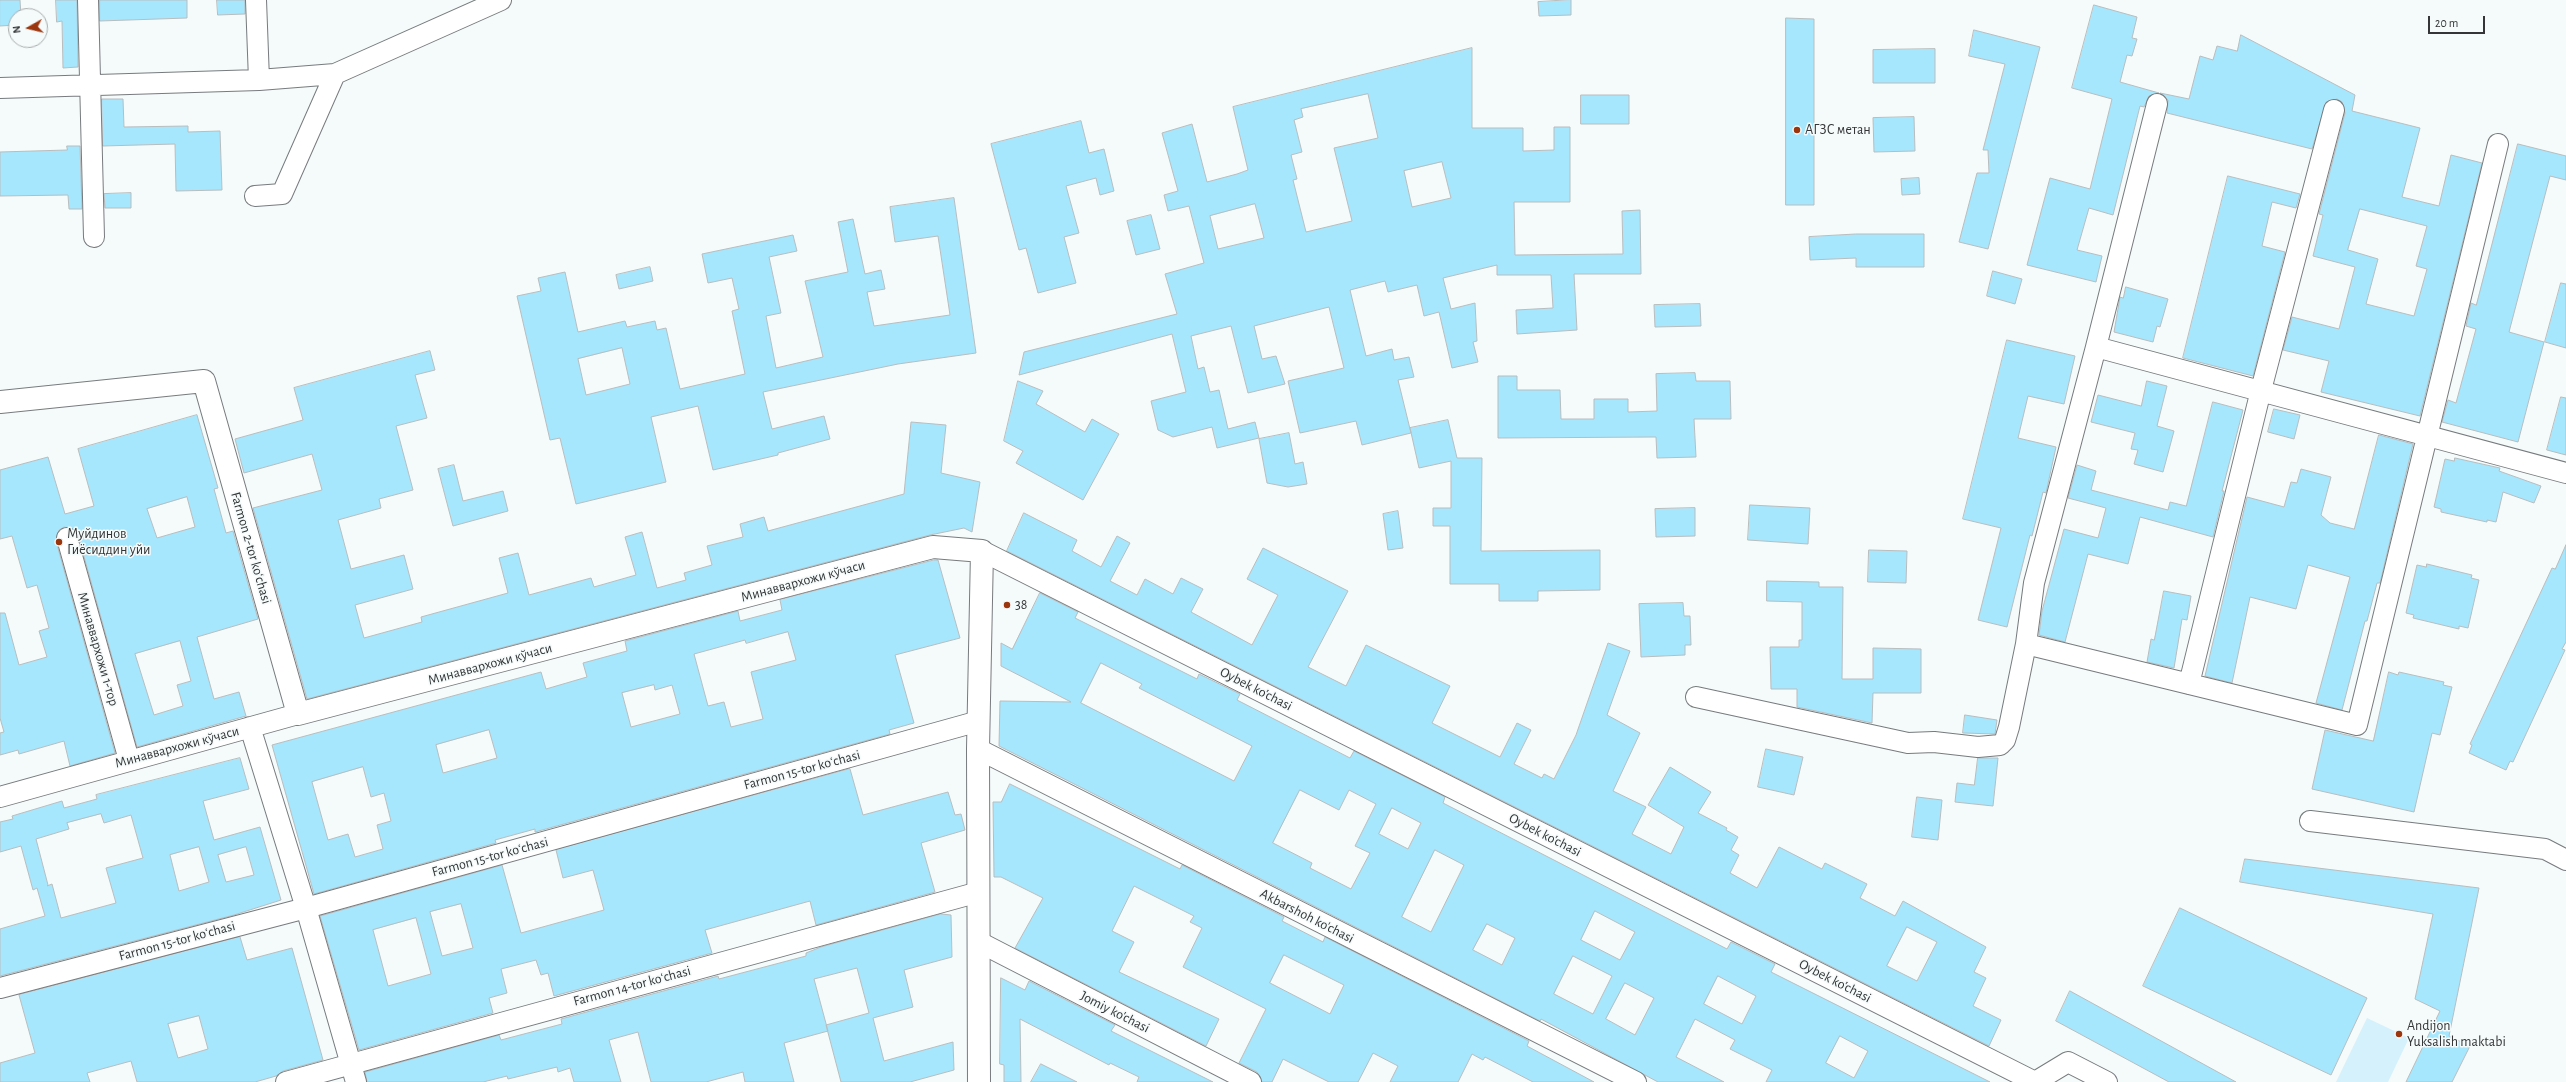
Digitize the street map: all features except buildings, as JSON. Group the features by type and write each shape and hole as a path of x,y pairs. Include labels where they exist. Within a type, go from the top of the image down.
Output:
{"street":[{"path":"88,0 94,237"},
{"path":"256,0 258,80"},
{"path":"0,88 258,80 335,74 501,0"},
{"path":"255,196 282,194 335,74"},
{"path":"1696,697 1908,743 1934,742 1992,747 2000,745 2004,740 2026,644 2034,583 2096,347 2156,104"},
{"path":"2189,684 2261,390 2334,110"},
{"path":"2026,644 2357,725 2498,144"},
{"path":"2096,347 2566,473"},
{"name":"Farmon 2-tor koʻchasi","path":"0,402 204,381 298,714"},
{"name":"Минаввархожи 1-тор","path":"67,538 129,760"},
{"name":"Минаввархожи кўчаси","path":"0,797 298,714 933,547 982,552"},
{"path":"979,1082 978,749 982,552"},
{"name":"Oybek ko'chasi","path":"982,552 2035,1082 2068,1062 2107,1082"},
{"name":"Farmon 15-tor koʻchasi","path":"0,988 306,908 979,721"},
{"path":"250,727 306,908 354,1073"},
{"name":"Akbarshoh ko'chasi","path":"978,749 1636,1082"},
{"path":"2310,821 2545,850 2566,860"},
{"name":"Farmon 14-tor koʻchasi","path":"286,1082 354,1073 978,892"},
{"name":"Jomiy ko'chasi","path":"979,942 1251,1082"}],"shaded area":[{"path":"2367,1018 2409,1038 2388,1082 2336,1082"}],"place":[{"name":"АГЗС метан","path":"1797,130"},
{"name":"Муйдинов Гиёсиддин уйи","path":"59,542"},
{"name":"38","path":"1007,605"},
{"name":"Andijon Yuksalish maktabi","path":"2399,1034"}]}
